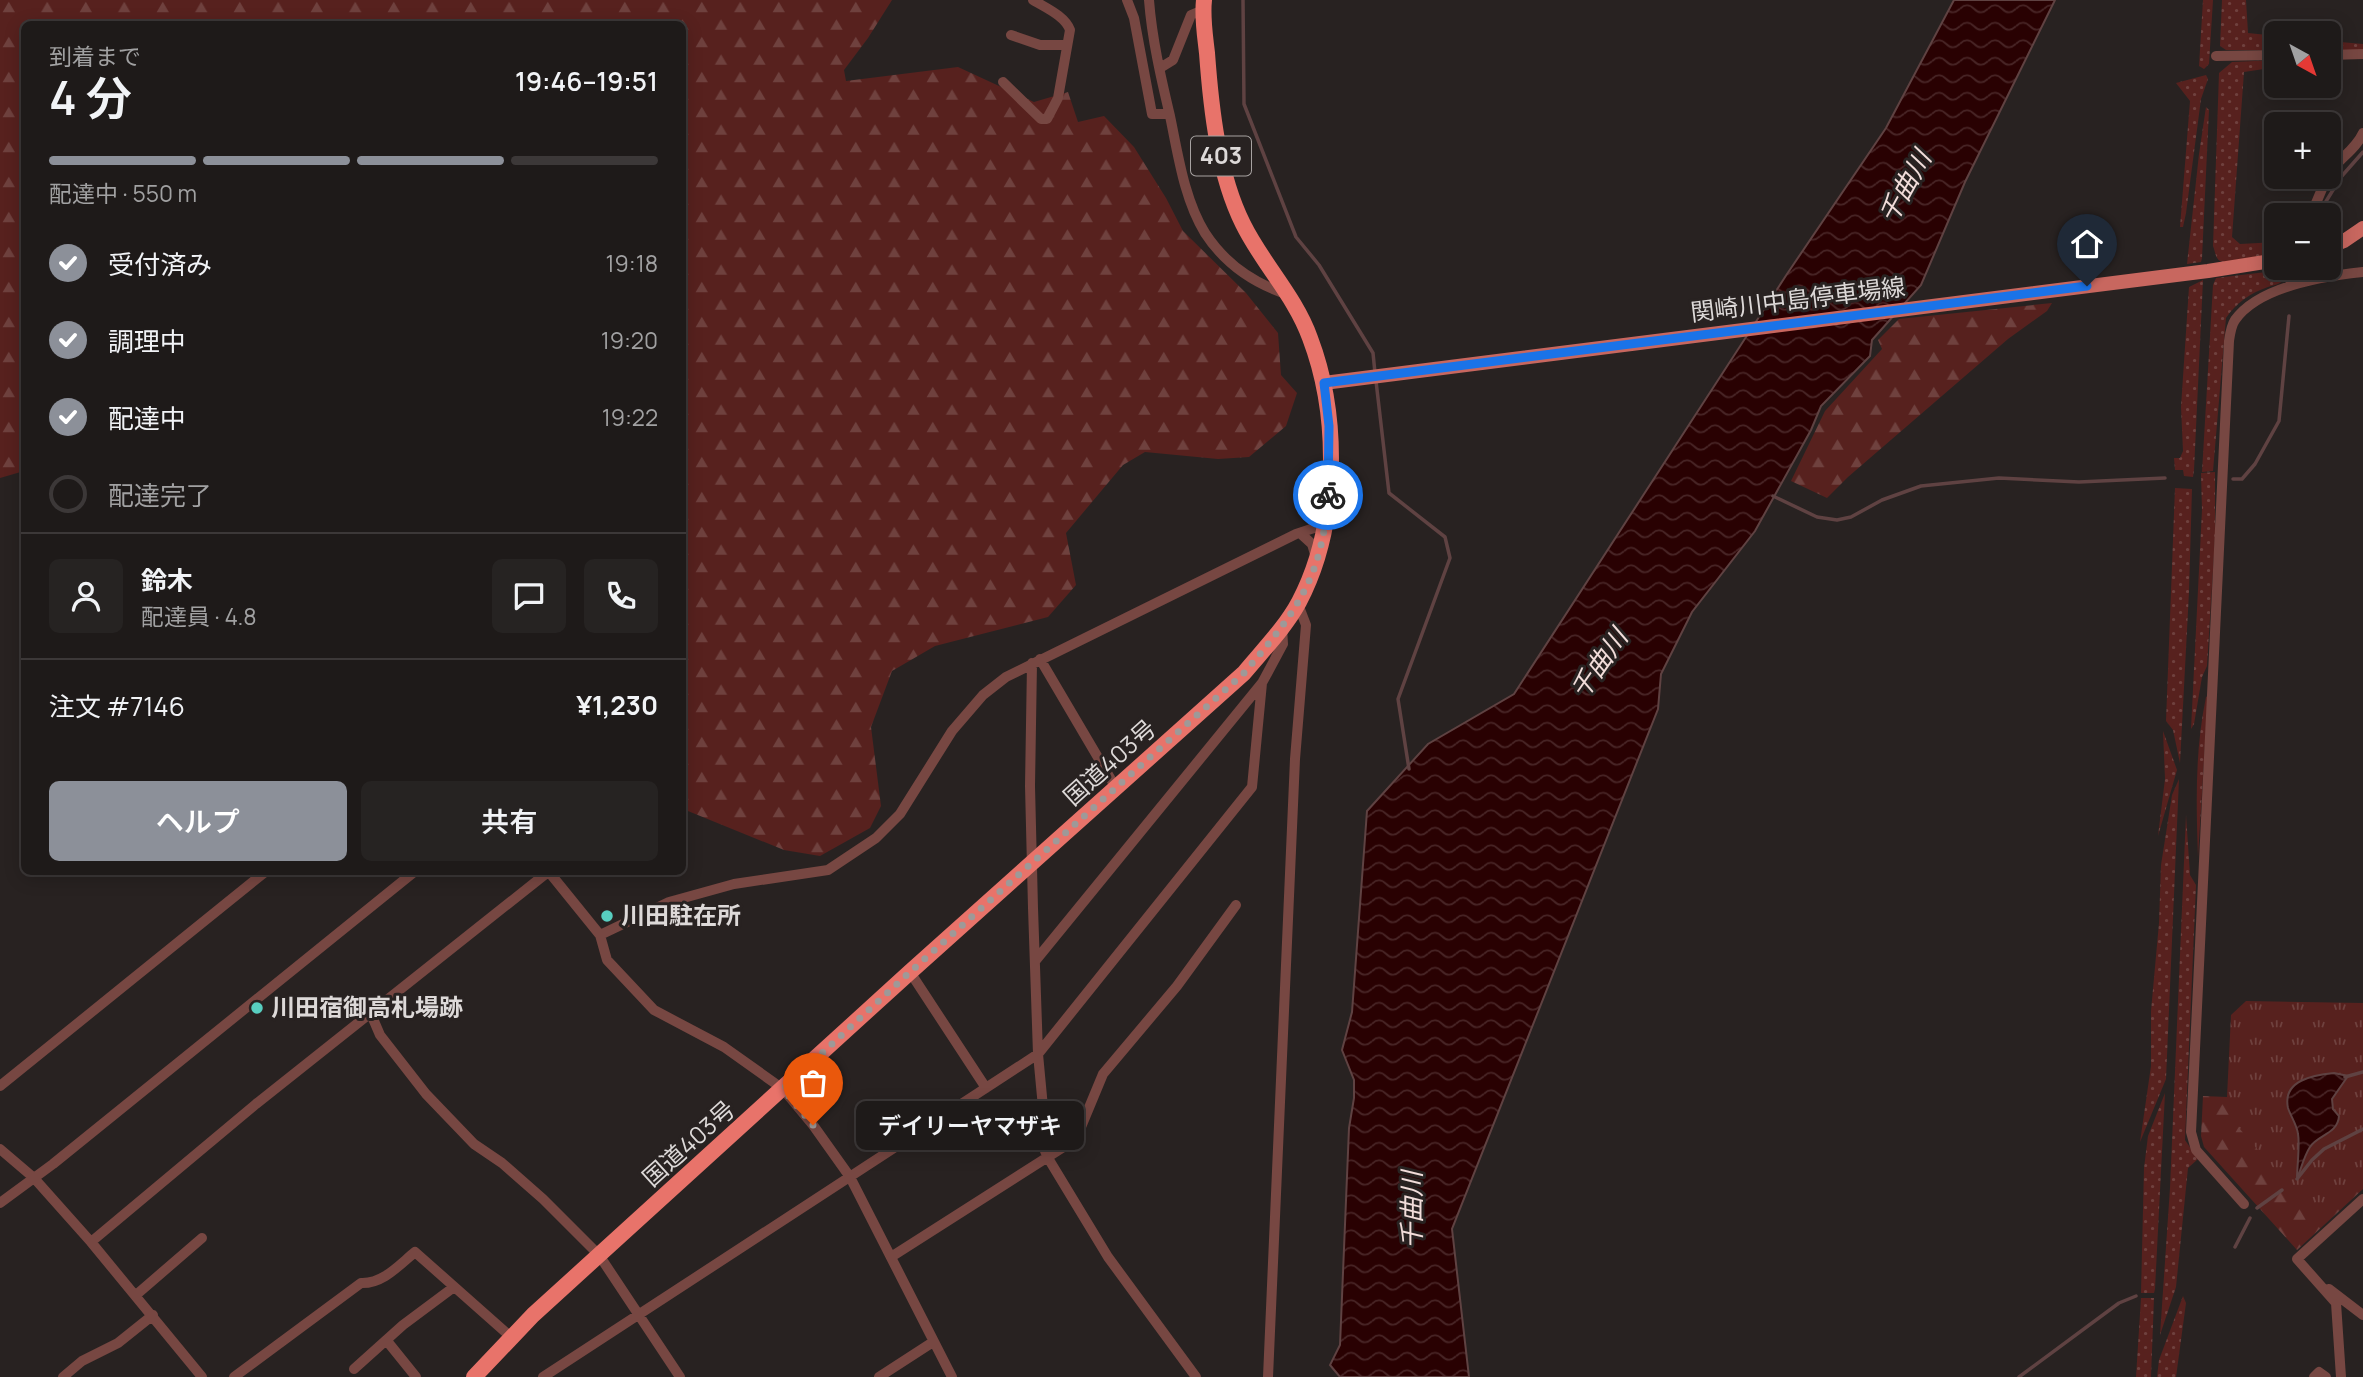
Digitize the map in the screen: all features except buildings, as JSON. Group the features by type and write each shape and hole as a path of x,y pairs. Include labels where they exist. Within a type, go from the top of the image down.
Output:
{"highway":[{"name":"国道403号","path":"474,1377 510,1337 599,1255 1244,673 1282,628 1298,604 1317,561 1324,528 1330,461 1332,382 1289,295 1243,224 1226,181 1210,90 1203,5"}],"main road":[{"path":"2341,242 2363,228"},
{"name":"関崎川中島停車場線","path":"1332,382 2264,262"}],"street":[{"path":"1003,82 1041,119 1047,119 1058,98 1065,45 1069,37 1068,24 1033,0"},
{"path":"1127,0 1135,18 1152,114 1169,114"},
{"path":"1149,0 1160,68 1184,181 1205,233 1236,269 1266,288 1289,295"},
{"path":"1160,68 1173,60 1191,15 1203,5"},
{"path":"1011,35 1040,45 1065,45"},
{"path":"2342,55 2363,54"},
{"path":"2216,56 2264,55"},
{"path":"2341,158 2363,134"},
{"path":"2244,1204 2196,1150 2190,1132 2229,341 2232,327 2243,312 2264,298 2290,286 2363,272"},
{"path":"2290,286 2291,280"},
{"path":"600,934 669,902 721,888 828,870 876,838 900,814 952,731 983,695 1006,677 1300,533 1324,528"},
{"path":"1300,533 1312,544 1317,561"},
{"path":"1268,1377 1294,759 1306,625 1298,604"},
{"path":"1036,960 1262,683 1283,644 1282,628"},
{"path":"1036,661 1116,788"},
{"path":"1036,661 1030,786 1043,1146 1108,1258 1196,1377"},
{"path":"543,1377 1038,1054 1252,787 1262,683"},
{"path":"0,1086 261,875"},
{"path":"0,1203 410,875"},
{"path":"91,1242 256,1104 544,875"},
{"path":"551,875 600,934 607,960 654,1010 724,1046 783,1089 813,1125 850,1177 952,1377"},
{"path":"891,1257 1076,1139 1103,1074 1177,986 1237,905"},
{"path":"910,972 986,1088"},
{"path":"371,1014 380,1035 426,1094 474,1144 502,1163 533,1190 599,1255 680,1377"},
{"path":"0,1149 34,1178 91,1242 202,1377"},
{"path":"2341,1377 2336,1303 2297,1259 2363,1199"},
{"path":"136,1295 202,1238"},
{"path":"234,1377 361,1283 379,1280 415,1252 510,1337"},
{"path":"2310,1274 2363,1315"},
{"path":"354,1369 404,1325 454,1287"},
{"path":"62,1377 82,1362 118,1343 153,1315"},
{"path":"387,1341 416,1377"},
{"path":"879,1377 933,1342"},
{"path":"2314,1377 2319,1372 2326,1377"}],"green space":[{"path":"0,0 892,0 844,70 846,81 958,67 1034,102 1068,92 1078,122 1104,116 1134,147 1183,231 1246,293 1278,333 1281,375 1297,393 1286,426 1249,457 1218,459 1145,452 1123,465 1066,533 1076,585 1048,617 935,646 892,671 871,727 881,806 870,828 820,856 784,850 686,810 686,21 21,21 21,472 0,478"},
{"path":"2203,0 2213,0 2209,64 2204,69 2199,66"},
{"path":"2222,0 2246,0 2248,33 2264,35 2264,50 2226,50 2220,46"},
{"path":"2342,42 2363,44 2363,50 2342,50"},
{"path":"2264,61 2264,69 2244,72 2232,237 2240,244 2264,243 2264,257 2240,262 2220,261 2213,246 2219,73 2232,62"},
{"path":"2206,75 2208,79 2201,99 2186,213 2183,227 2180,227 2190,101 2176,83"},
{"path":"2206,107 2209,110 2202,258 2201,262 2187,264 2199,154"},
{"path":"2264,272 2264,280 2284,280 2249,295 2226,318 2213,471 2202,472 2213,285 2216,278"},
{"path":"2203,280 2193,477 2184,476 2183,470 2175,470 2174,458 2180,458 2183,451 2181,407 2189,287"},
{"path":"2052,303 2047,311 2008,339 1827,498 1791,481 1825,411 1882,349 1878,340 1899,319"},
{"path":"2215,472 2215,538 2207,666 2202,677 2191,729 2202,510 2201,473"},
{"path":"2175,488 2192,489 2180,763 2173,730 2166,721"},
{"path":"2208,696 2198,857 2198,756 2202,717"},
{"path":"2163,731 2177,770 2158,836 2165,779"},
{"path":"2179,779 2166,1079 2140,1142 2151,1066 2151,1011 2161,865 2172,795"},
{"path":"2186,815 2190,875 2196,885 2185,1140 2198,1159 2188,1168 2176,1287 2160,1335 2170,1188"},
{"path":"2246,1001 2363,1003 2363,1183 2320,1222 2239,1128 2227,1097 2231,1015"},
{"path":"2165,1093 2155,1289 2154,1293 2141,1293 2144,1168 2148,1136"},
{"path":"2203,1096 2227,1097 2363,1144 2363,1189 2297,1250 2204,1147 2201,1136"},
{"path":"2183,1296 2186,1303 2176,1377 2157,1377 2159,1360"},
{"path":"2141,1298 2154,1298 2151,1377 2136,1377"}],"water":[{"name":"千曲川","path":"1954,0 2055,0 1965,182 1921,285 1872,340 1870,356 1821,406 1811,430 1755,531 1692,612 1661,674 1658,709 1452,1229 1469,1377 1340,1377 1330,1365 1340,1345 1349,1128 1354,1098 1354,1080 1342,1050 1352,1012 1367,811 1428,744 1514,694 1787,274 1886,128"},
{"path":"2334,1073 2348,1076 2332,1099 2333,1109 2339,1116 2338,1122 2310,1147 2297,1179 2299,1139 2287,1099 2290,1091 2301,1081"}],"waterway":[{"path":"1243,0 1244,104 1296,237 1319,265 1373,353 1375,373"},
{"path":"2325,203 2341,177 2363,152"},
{"path":"2233,479 2242,479 2255,464 2279,421 2289,316"},
{"path":"1376,381 1389,493 1445,537 1450,558 1398,699 1409,769"},
{"path":"1773,496 1817,517 1837,520 1851,517 1882,500 1921,486 1999,478 2079,482 2165,478"},
{"path":"2345,1077 2363,1072"},
{"path":"2297,1179 2324,1149 2363,1129"},
{"path":"2257,1208 2282,1190"},
{"path":"2235,1247 2250,1218"},
{"path":"2019,1377 2119,1303 2136,1296"}],"way so far":[{"path":"813,1125 783,1089 1244,673 1282,628 1298,604 1317,561 1328,495"}],"place":[{"name":"川田駐在所","path":"607,916"},
{"name":"川田宿御高札場跡","path":"257,1008"},
{"name":"デイリーヤマザキ","path":"813,1125"}],"route":[{"path":"1328,495 1329,426 1324,383 2087,286"}]}
